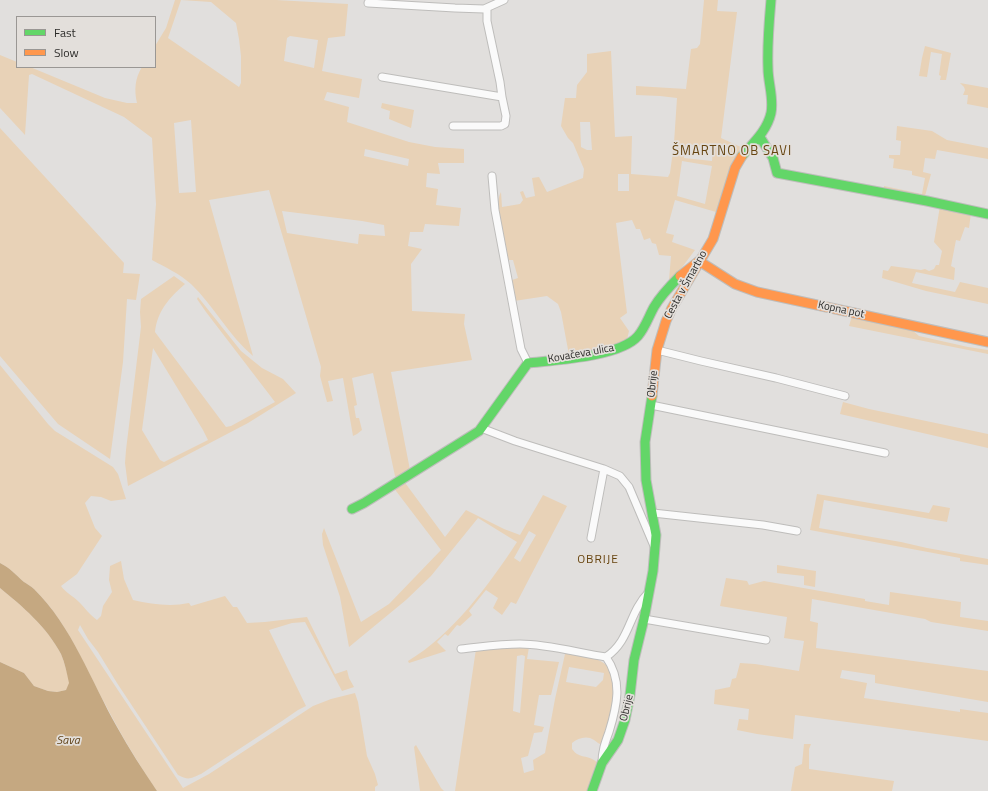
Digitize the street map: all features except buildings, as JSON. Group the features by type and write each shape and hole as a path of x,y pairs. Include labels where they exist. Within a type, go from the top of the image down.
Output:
{"street":[{"path":"368,4 484,9 504,0"},
{"path":"765,0 769,20"},
{"name":"Cesta v Šmartno","path":"657,350 666,321 672,308 713,239 735,168 742,155 760,137 771,114 772,93 768,72 767,50 771,0"},
{"path":"454,126 501,126 505,124 506,116 487,21 487,8"},
{"path":"382,77 502,97"},
{"path":"760,137 773,158 777,173 919,199 988,214"},
{"path":"352,509 364,504 479,431 528,363 520,349 495,210 492,176"},
{"name":"Kopna pot","path":"700,261 735,284 757,292 988,342"},
{"name":"Kovačeva ulica","path":"528,363 616,350 633,340 638,335 657,301 679,277 700,261"},
{"path":"657,350 845,396"},
{"name":"Obrije","path":"592,791 602,763 618,740 625,720 630,695 634,660 650,591 653,571 656,535 646,480 644,442 651,405 657,350"},
{"path":"651,405 885,453"},
{"path":"481,428 515,441 604,469 620,476 629,487 654,546"},
{"path":"590,538 604,469"},
{"path":"653,513 763,525 797,531"},
{"path":"461,649 521,644 606,657 613,652 622,640 641,600 650,591"},
{"path":"644,619 727,632 766,640"},
{"path":"602,763 603,747 617,701 618,691 614,672 606,657"}],"shaded area":[{"path":"175,0 181,0 276,0 348,4 345,36 328,38 322,71 362,79 359,98 327,92 324,100 349,107 347,122 409,142 435,147 464,149 464,163 438,163 440,174 427,173 426,187 438,189 436,205 461,208 459,226 425,224 423,232 410,232 408,246 422,249 411,264 412,311 465,314 464,324 472,360 391,372 410,470 396,477 395,476 373,373 352,378 357,405 354,406 356,418 359,418 362,430 357,434 353,436 343,378 328,381 333,401 327,402 320,376 321,367 269,190 209,200 253,356 236,339 207,302 187,280 152,260 156,204 152,138 124,117 32,74 29,75 25,135 0,108 0,55 16,62 16,68 32,68 105,98 127,103 137,103 135,89 138,75 142,68 156,68 156,44 166,28","holes":["181,0 211,2 236,23 241,56 241,83 239,87 168,38","290,36 318,40 314,68 284,61 287,38","191,120 196,192 179,193 174,123","365,149 409,159 408,166 364,156","282,211 384,225 385,236 359,234 358,244 287,233"]},
{"path":"704,0 718,0 717,11 737,12 721,138 743,148 733,163 716,212 675,200 666,233 674,235 672,242 695,250 671,282 669,280 671,256 659,255 656,244 652,243 650,238 644,240 640,229 636,229 632,220 616,223 627,313 620,318 629,331 627,338 622,343 616,345 569,355 561,312 558,304 547,296 514,301 512,280 518,278 513,260 508,260 500,225 498,206 501,192 502,207 520,204 523,200 520,192 523,191 526,198 535,196 532,178 539,177 547,192 583,178 584,169 573,143 568,138 561,126 565,98 576,98 577,85 587,72 587,54 611,51 615,137 632,136 631,174 668,177 670,173 674,143 677,98 636,95 636,86 686,89 691,49 697,48 700,44","holes":["580,122 590,122 592,150 587,150 581,147","686,144 713,147 712,161 684,158","682,161 712,166 705,204 677,196","618,174 629,174 629,191 618,191"]},
{"path":"925,46 951,53 946,80 940,80 941,76 939,75 942,54 931,52 927,77 919,76"},
{"path":"960,83 988,88 988,108 967,104 968,95 963,95 965,90"},
{"path":"382,103 414,110 411,128 389,119 390,111 381,108"},
{"path":"897,126 932,131 947,140 988,148 988,159 937,150 935,159 925,158 923,172 931,174 925,196 884,189 884,186 922,194 925,178 912,175 912,171 893,168 894,159 889,158 889,155 900,155 901,141 896,140"},
{"path":"0,128 124,263 123,273 140,274 136,300 127,299 123,362 110,459 58,424 0,356"},
{"path":"940,206 971,213 969,228 965,227 960,241 956,240 951,266 955,268 954,280 916,272 912,283 955,292 960,282 988,288 988,304 926,291 882,278 883,270 888,271 891,266 921,270 925,269 929,271 934,269 936,265 939,265 942,251 934,242"},
{"path":"174,276 185,284 174,294 161,311 156,324 155,332 226,427 231,426 275,402 206,312 197,299 198,297 241,351 262,368 283,379 296,393 248,423 128,486 125,463 141,327 141,299","holes":["153,348 208,440 164,462 160,460 142,430"]},
{"path":"852,316 911,329 919,336 988,350 988,354 849,326"},
{"path":"0,365 55,431 113,467 118,474 126,499 111,501 101,497 91,496 85,503 95,528 102,536 77,574 61,586 94,618 97,620 101,616 103,606 112,592 109,580 110,566 121,561 124,579 133,600 147,603 175,605 189,603 191,606 225,596 233,607 237,607 247,623 307,617 335,674 347,670 354,687 342,691 305,622 292,623 269,630 306,706 201,774 190,778 185,778 178,775 80,625 78,630 183,788 209,774 313,706 331,699 355,693 358,702 367,756 378,785 375,787 375,791 157,791 136,759 110,714 65,628 45,601 33,588 10,569 0,563"},
{"path":"843,402 869,409 988,434 988,448 840,414"},
{"path":"403,480 445,537 466,510 504,529 520,535 543,495 567,506 516,604 511,602 502,615 493,608 498,598 486,590 469,611 472,615 460,626 457,625 448,636 445,634 437,642 446,651 409,663 408,661 440,637 468,608 482,592 517,542 478,518 431,576 406,600 349,647 340,597 323,545 322,534 324,528 361,622 389,604 441,550 393,487","holes":["529,531 536,535 520,562 514,558"]},
{"path":"817,494 929,513 933,505 950,508 947,522 824,500 819,528 988,559 988,565 960,561 960,558 810,530"},
{"path":"777,565 816,571 815,587 804,585 804,576 777,573"},
{"path":"726,578 747,581 749,585 764,581 865,599 865,601 889,605 890,592 961,602 960,617 988,621 988,631 931,622 925,619 812,599 810,621 818,623 816,648 988,671 988,702 875,683 875,675 842,670 840,678 867,683 864,698 960,712 960,709 988,713 988,741 795,715 793,739 737,730 739,719 748,720 749,709 714,704 715,690 730,687 732,679 736,678 740,663 799,671 804,641 784,638 787,617 720,606"},
{"path":"0,588 34,618 55,644 61,654 70,683 66,690 57,692 48,691 34,686 24,673 0,662"},
{"path":"529,647 527,659 559,662 551,695 539,695 534,725 544,727 542,732 534,733 528,756 521,758 524,773 534,770 533,760 545,753 565,654 570,653 595,658 610,669 614,679 614,701 609,725 602,745 591,738 586,737 572,743 572,749 576,753 596,761 598,764 589,791 455,791 476,649","holes":["517,656 525,656 520,713 513,711","569,667 604,673 603,680 596,687 566,682"]},
{"path":"804,744 811,744 809,749 809,769 894,781 892,791 791,791 795,767 802,764"},
{"path":"416,745 444,791 420,791 414,747"}],"water":[{"name":"Sava","path":"0,563 10,569 34,589 59,620 80,655 122,735 157,791 0,791 0,662 24,673 34,686 48,691 57,692 66,690 69,683 61,654 49,635 25,610 0,588"}],"traffic: fast":[{"path":"742,156 763,131 771,113 772,102 768,74 768,34 771,0"},
{"path":"760,137 773,158 777,173 988,214"},
{"path":"352,509 479,431 528,363 569,359 602,353 617,349 629,343 638,336 666,290 680,276"},
{"path":"592,791 602,763 618,740 625,720 630,695 634,660 644,619 653,571 656,535 646,480 645,442 652,396"}],"traffic: slow":[{"path":"652,396 657,350 666,321 672,308 713,239 735,168 742,156"},
{"path":"680,276 699,261 735,284 757,292 988,342"}],"district":[{"name":"ŠMARTNO OB SAVI","path":"732,152"},
{"name":"OBRIJE","path":"598,560"}]}
